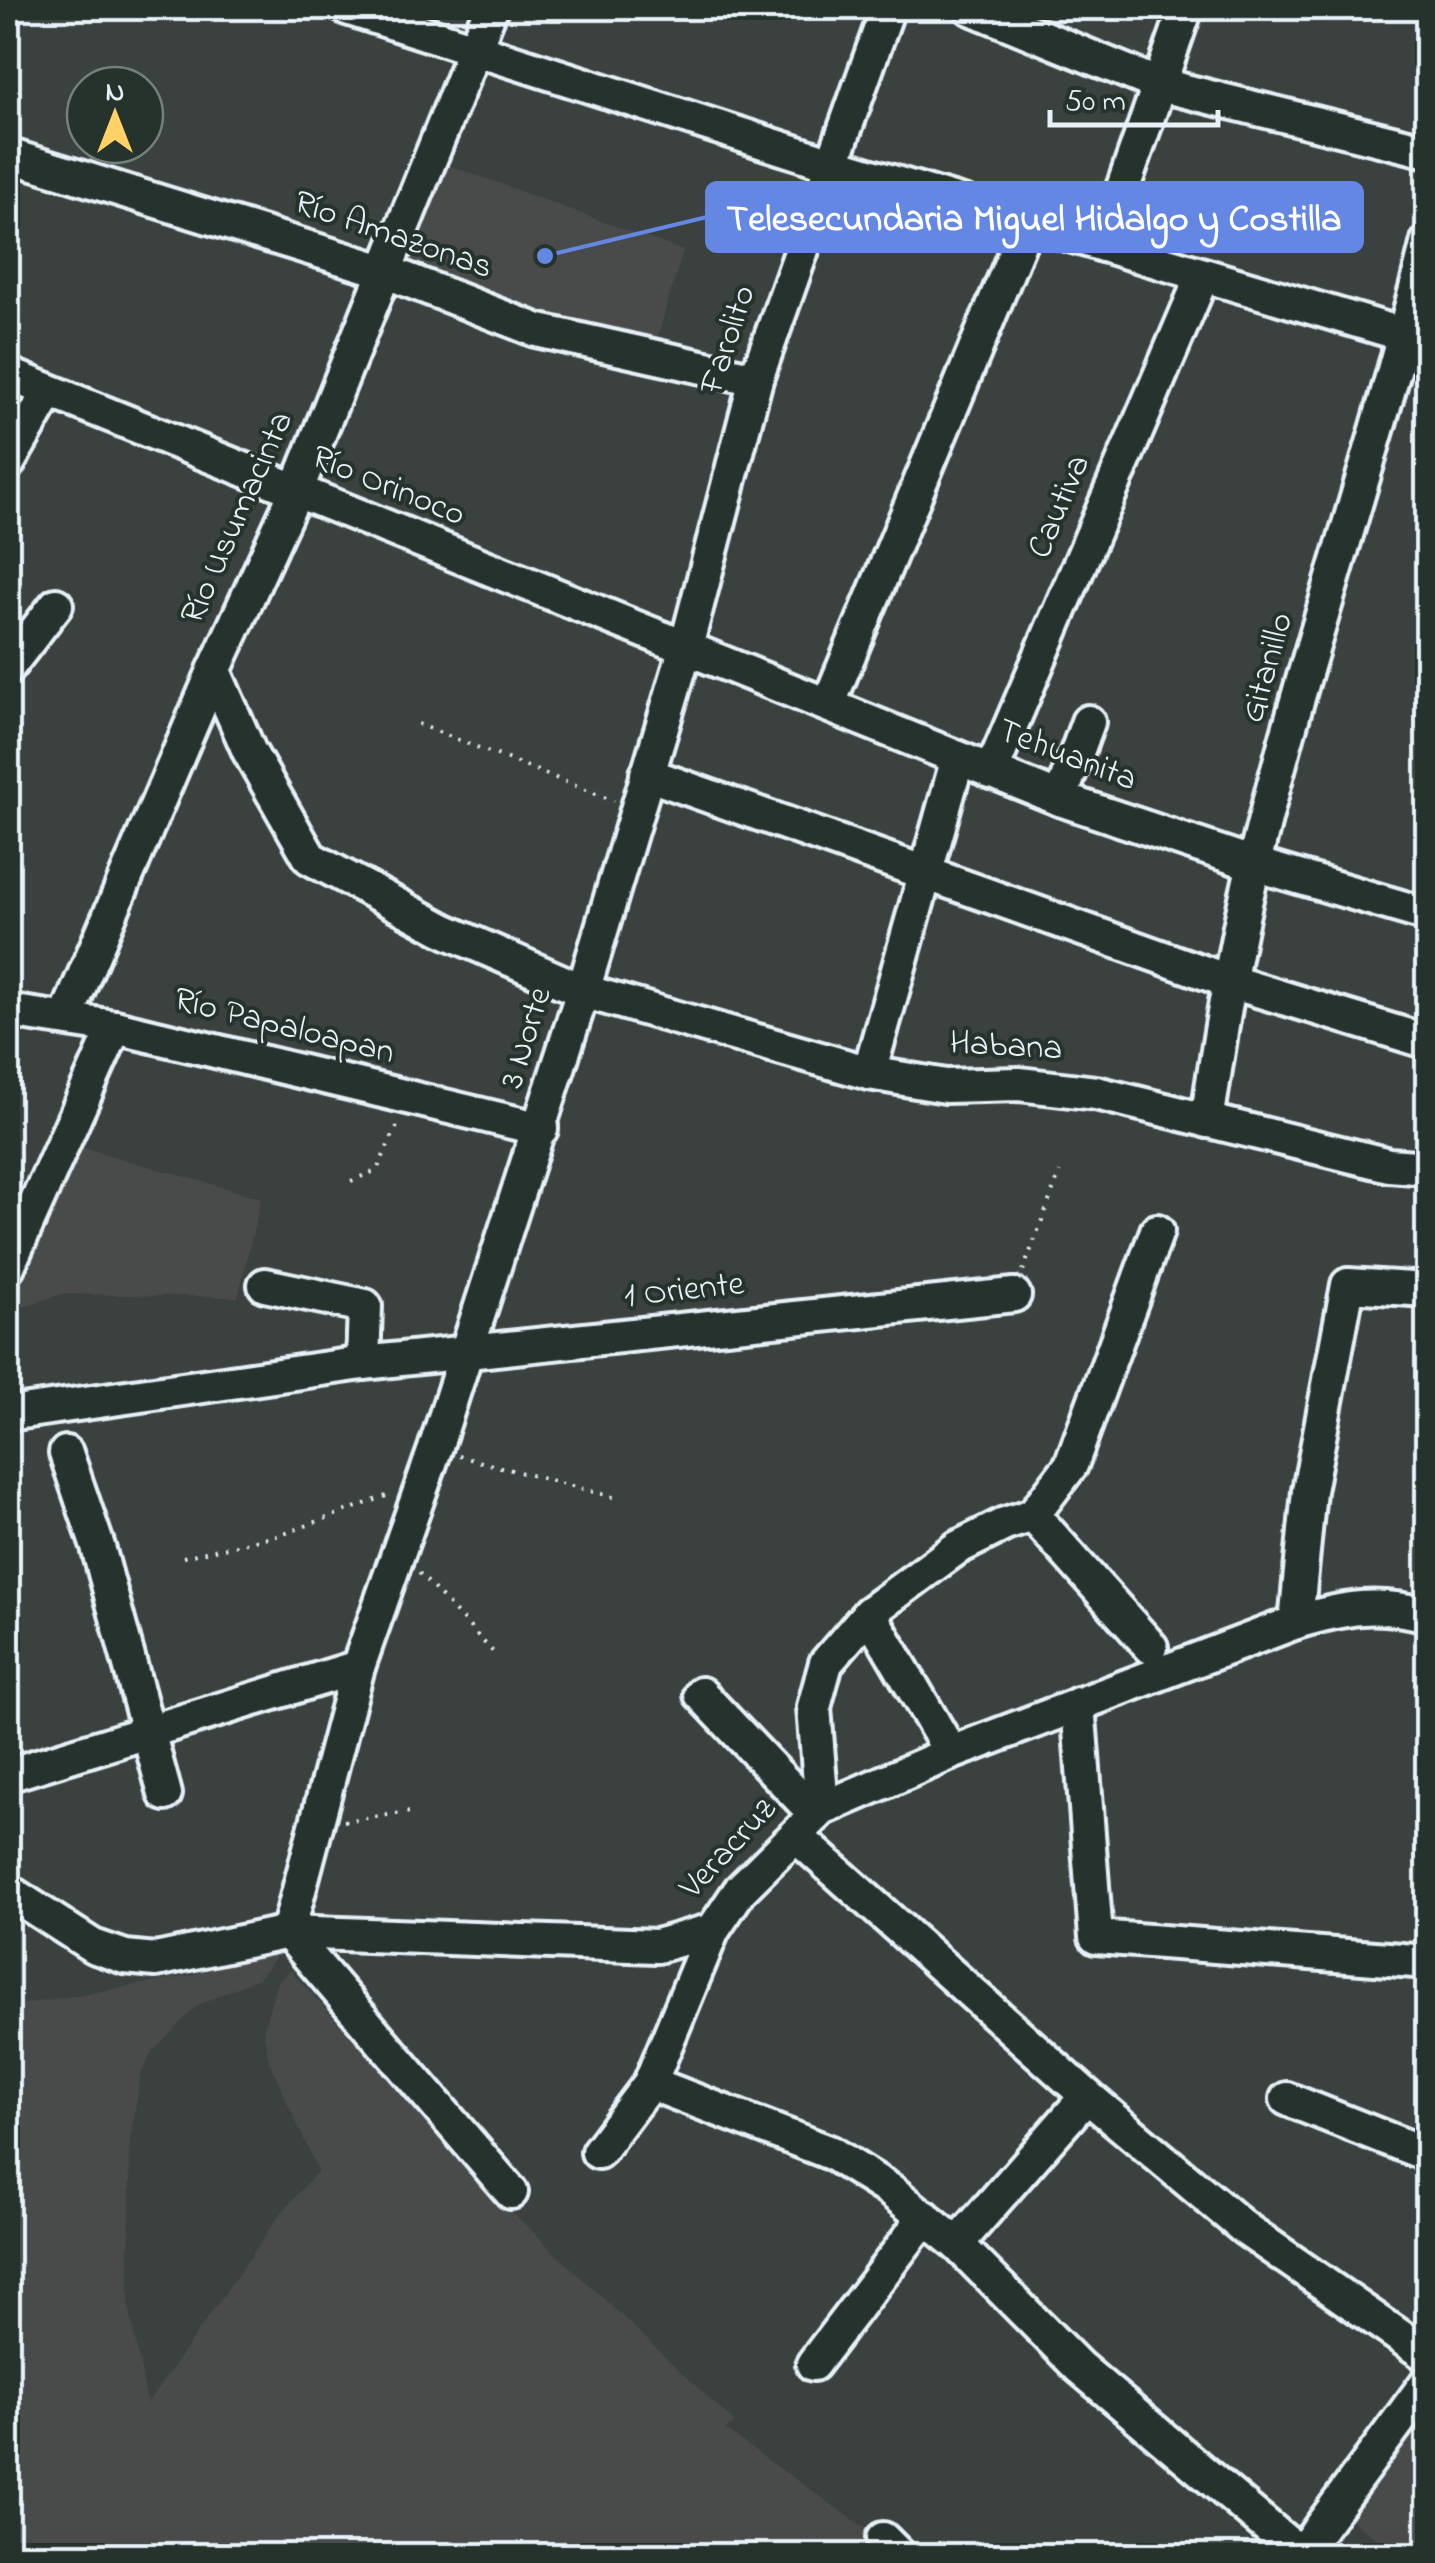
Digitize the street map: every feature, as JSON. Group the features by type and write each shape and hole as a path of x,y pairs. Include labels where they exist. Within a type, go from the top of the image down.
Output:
{"street":[{"path":"348,8 832,164 1416,338"},
{"name":"Río Usumacinta","path":"66,1018 214,671 295,494 491,8"},
{"name":"Farolito","path":"686,648 756,379 888,8"},
{"path":"972,8 1157,84 1428,150"},
{"path":"1103,245 1186,8"},
{"name":"Río Amazonas","path":"8,156 386,272 536,330 756,379"},
{"path":"829,702 1028,222"},
{"name":"Gitanillo","path":"1207,1121 1228,982 1254,864 1416,338 1428,241"},
{"name":"Cautiva","path":"991,772 1202,275"},
{"name":"Río Orinoco","path":"8,374 295,494 686,648"},
{"path":"8,463 49,392"},
{"path":"8,667 56,604"},
{"name":"Tehuanita","path":"686,648 829,702 1060,799 1254,864 1428,915"},
{"name":"3 Norte","path":"288,1932 358,1667 436,1449 541,1129 686,648"},
{"name":"Habana","path":"214,671 249,751 310,858 446,932 583,992 869,1073 946,1086 1019,1084 1096,1093 1389,1165 1428,1168"},
{"path":"1060,799 1088,722"},
{"path":"869,1073 958,758"},
{"path":"647,774 1228,982 1428,1042"},
{"name":"Río Papaloapan","path":"8,1011 115,1027 541,1129"},
{"path":"8,1266 15,1231 115,1027"},
{"path":"811,1820 816,1688 826,1664 869,1613 957,1548 1005,1524 1033,1516 1071,1465 1156,1232"},
{"path":"1296,1622 1309,1491 1348,1285 1428,1290"},
{"path":"265,1286 365,1306 363,1364"},
{"name":"1 Oriente","path":"8,1414 363,1364 1014,1295"},
{"path":"66,1453 165,1794"},
{"path":"1033,1516 1151,1647"},
{"name":"Veracruz","path":"8,1891 93,1946 125,1957 156,1960 288,1932 456,1935 598,1947 656,1946 714,1930 740,1890 811,1820 951,1753 1296,1622 1350,1606 1397,1608 1428,1615"},
{"path":"869,1613 951,1753"},
{"path":"8,1775 148,1728 358,1667"},
{"path":"700,1694 811,1820 1087,2096 1244,2228 1428,2356"},
{"path":"1078,1704 1096,1937 1428,1962"},
{"path":"598,2152 650,2083 714,1930"},
{"path":"288,1932 511,2192"},
{"path":"650,2083 831,2153 925,2217 957,2244 1078,2367 1300,2555 1428,2382"},
{"path":"957,2244 1087,2096"},
{"path":"1287,2099 1428,2155"},
{"path":"814,2364 925,2217"}],"path":[{"path":"418,724 636,810"},
{"path":"351,1182 377,1170 409,1099"},
{"path":"1014,1295 1060,1172"},
{"path":"436,1449 617,1498"},
{"path":"183,1557 281,1535 422,1483"},
{"path":"398,1552 494,1654"},
{"path":"315,1825 410,1812"}],"shaded area":[{"path":"443,163 683,251 657,339 534,309 406,261"},
{"path":"70,1144 261,1198 238,1297 61,1294 8,1312 8,1298"},
{"path":"274,1947 277,1956 258,1978 198,2005 152,2052 141,2074 130,2140 129,2305 147,2404 278,2217 318,2171 269,2061 263,2030 277,1982 290,1970 494,2195 735,2423 725,2430 874,2534 890,2555 8,2555 8,2007 189,1976"},
{"path":"1427,2403 1427,2555 1399,2555 1347,2517"}],"place":[{"name":"Telesecundaria Miguel Hidalgo y Costilla","path":"545,256"}]}
